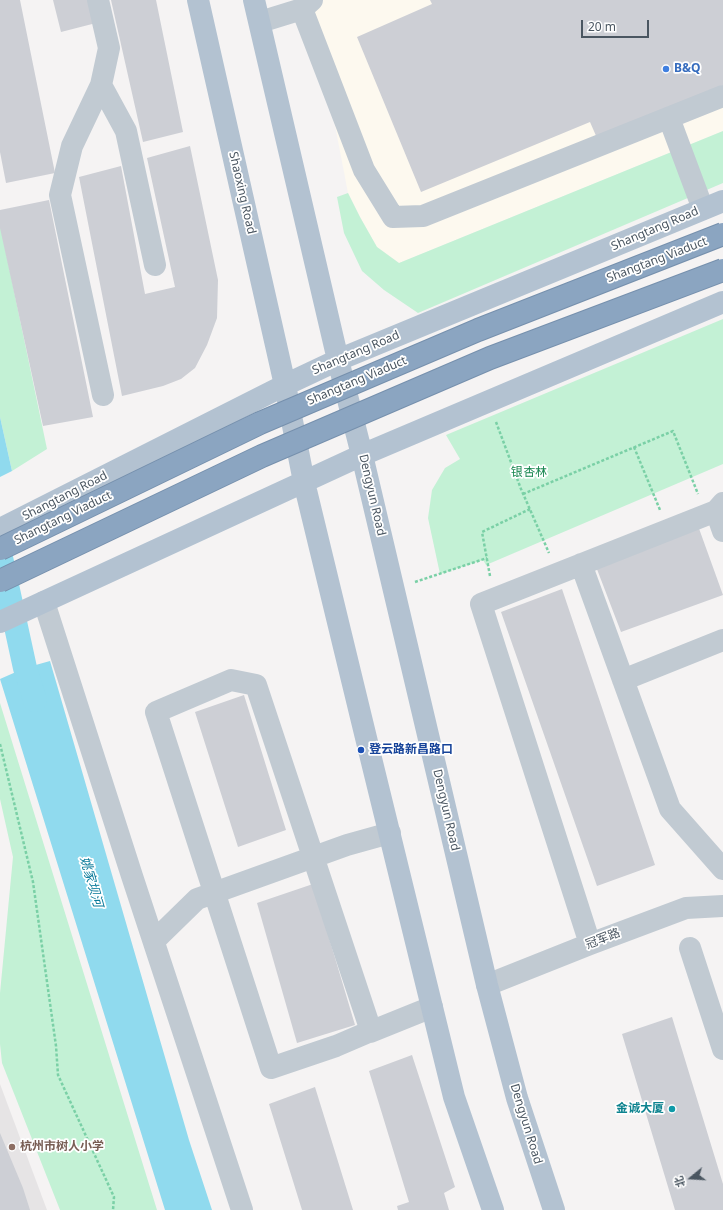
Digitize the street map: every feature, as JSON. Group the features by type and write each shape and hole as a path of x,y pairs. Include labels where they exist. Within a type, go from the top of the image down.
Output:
{"highway":[{"name":"Shangtang Viaduct","path":"0,549 260,422 478,330 723,234"},
{"path":"0,581 262,456 490,358 723,270"}],"main road":[{"name":"Shaoxing Road","path":"198,0 285,385"},
{"path":"254,0 338,360"},
{"name":"Shangtang Road","path":"0,529 285,385 338,360 713,205"},
{"path":"0,622 362,455 723,302"},
{"name":"Dengyun Road","path":"338,360 394,589 487,985 517,1098 554,1210"},
{"path":"285,385 304,482 454,1097 493,1210"}],"street":[{"path":"98,0 109,48 101,85 72,146 60,195 103,395"},
{"path":"260,22 307,4 364,170 393,217 423,216 723,96"},
{"path":"101,85 126,132 155,265"},
{"path":"669,118 713,205"},
{"path":"590,944 481,604 715,510 723,531"},
{"path":"581,564 670,810 723,869"},
{"path":"40,604 154,940 242,1210"},
{"path":"623,680 723,640"},
{"path":"370,1032 371,1031 312,858 256,685 231,680 156,712 271,1068 336,1046 432,1007"},
{"path":"154,940 197,899 347,845 390,833"},
{"name":"冠军路","path":"487,985 686,908 722,904"},
{"path":"690,948 723,1049"}],"path":[{"path":"488,402 530,510 557,573"},
{"path":"524,494 673,431 715,510"},
{"path":"634,448 668,529"},
{"path":"494,598 482,532 530,510"},
{"path":"394,589 487,558"},
{"path":"0,744 33,882 56,1046 58,1075 114,1197 113,1210"}],"shaded area":[{"path":"311,0 723,0 723,131 399,263 377,247 348,193"},
{"name":"杭州市树人小学","path":"0,1084 47,1210 0,1210"}],"green space":[{"path":"723,131 723,183 418,313 384,290 362,271 344,233 337,197 348,193 377,247 399,263"},
{"path":"0,224 47,449 12,471 0,417"},
{"name":"银杏林","path":"723,319 723,464 486,565 483,560 440,574 428,518 432,490 445,468 460,459 446,435"},
{"path":"0,703 157,1210 60,1210 2,1063 0,1044 0,993 13,857 0,799"}],"water":[{"path":"0,417 12,471 0,477"},
{"path":"50,661 189,1140 212,1210 165,1210 0,679 25,668"}],"building":[{"path":"0,0 20,0 55,173 6,183 0,152"},
{"path":"53,0 96,0 100,22 61,32"},
{"path":"111,0 156,0 183,132 143,142"},
{"path":"430,0 723,0 723,85 597,138 590,122 421,192 357,37 432,4"},
{"path":"190,146 218,280 217,318 207,345 195,368 181,379 163,386 122,396 79,177 121,166 145,294 175,287 147,158"},
{"path":"49,200 93,417 43,426 0,228 0,210"},
{"path":"697,523 723,595 621,632 595,564"},
{"path":"562,589 655,865 597,886 501,612"},
{"path":"244,695 286,830 238,847 195,712"},
{"path":"313,884 355,1025 297,1043 257,903"},
{"name":"金诚大厦","path":"672,1017 723,1184 723,1210 675,1210 622,1034"},
{"path":"412,1055 455,1187 444,1193 449,1210 398,1210 397,1206 409,1202 369,1071"},
{"path":"315,1087 353,1210 302,1210 269,1104"},
{"path":"0,1133 23,1188 30,1210 0,1210"}],"waterway":[{"name":"姚家坝河","path":"0,553 25,668 35,700"}],"place":[{"name":"B&Q","path":"666,69"},
{"name":"登云路新昌路口","path":"361,750"},
{"name":"金诚大厦","path":"672,1109"},
{"name":"杭州市树人小学","path":"12,1147"}]}
